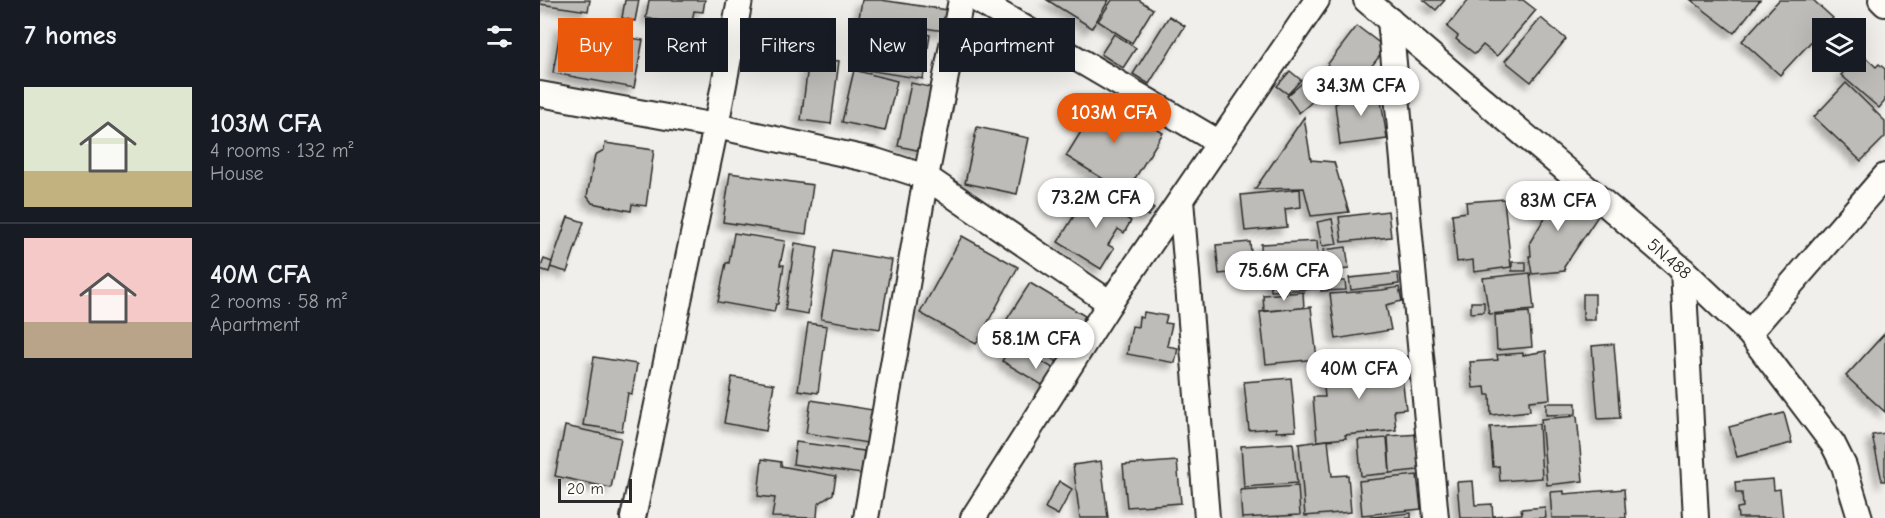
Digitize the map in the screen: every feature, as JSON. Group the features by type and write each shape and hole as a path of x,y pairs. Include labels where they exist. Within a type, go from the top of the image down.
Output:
{"street":[{"path":"633,518 716,126 740,0"},
{"path":"866,518 926,177 961,0"},
{"path":"977,0 1220,143"},
{"path":"974,518 1110,303 1317,0"},
{"name":"5N.488","path":"1366,0 1683,270 1749,333 1833,444 1844,466 1860,518"},
{"path":"1881,0 1885,4"},
{"path":"1390,20 1437,518"},
{"path":"540,94 716,126 876,161 926,177 1110,303"},
{"path":"1749,333 1885,176"},
{"path":"1181,200 1207,518"},
{"path":"1683,270 1696,518"}],"building":[{"path":"540,0 590,0 588,11 540,4"},
{"path":"625,0 639,0 635,21 633,18 622,18"},
{"path":"649,0 705,0 703,12 694,11 693,18 646,18"},
{"path":"862,0 881,0 947,10 946,18 939,18 939,30 927,28 927,18 859,18"},
{"path":"1047,0 1109,0 1092,28"},
{"path":"1112,0 1139,0 1153,9 1132,43 1098,21"},
{"path":"1424,0 1445,0 1436,10"},
{"path":"1468,0 1523,0 1536,10 1497,56 1483,45 1475,54 1456,39 1458,36 1447,27"},
{"path":"1691,0 1760,0 1734,33"},
{"path":"1779,0 1813,0 1833,18 1812,18 1812,41 1780,75 1742,41"},
{"path":"1169,16 1185,26 1149,84 1133,74"},
{"path":"1541,18 1566,39 1531,82 1505,61"},
{"path":"1357,26 1386,48 1355,87 1327,65"},
{"path":"927,34 930,35 927,54"},
{"path":"1114,34 1136,48 1123,68 1101,54"},
{"path":"633,38 643,40 634,88 553,73 558,43 558,72 633,72"},
{"path":"1866,58 1876,67 1879,64 1885,69 1885,101 1879,108 1841,75 1844,72 1866,72"},
{"path":"836,61 839,61 831,124 801,120 807,72 836,72"},
{"path":"1290,71 1301,80 1288,94 1277,86"},
{"path":"854,72 897,81 885,131 842,122"},
{"path":"879,72 924,72 923,79"},
{"path":"1314,73 1328,88 1299,113 1287,96"},
{"path":"1378,80 1387,139 1340,145 1335,104"},
{"path":"911,83 939,89 926,152 898,146"},
{"path":"1846,83 1885,121 1885,137 1861,161 1814,117"},
{"path":"1103,96 1163,133 1126,193 1066,156"},
{"path":"1304,117 1311,160 1334,162 1349,212 1311,216 1304,188 1255,189"},
{"path":"977,127 1029,138 1017,194 965,183"},
{"path":"605,143 654,150 646,206 632,204 631,211 592,203 587,196 595,155 604,150"},
{"path":"730,173 813,185 806,234 723,222"},
{"path":"1550,186 1598,216 1564,267 1565,271 1532,274 1529,256 1531,256 1530,242 1546,216 1535,209"},
{"path":"1300,189 1301,207 1285,209 1287,227 1245,231 1241,195"},
{"path":"1097,190 1107,196 1109,193 1126,204 1120,214 1131,221 1124,233 1118,229 1108,245 1114,248 1101,269 1058,242 1080,206 1085,209"},
{"path":"1504,199 1511,267 1474,272 1473,260 1457,262 1452,214 1467,212 1466,202"},
{"path":"1145,203 1154,209 1148,216 1139,210"},
{"path":"1388,211 1391,237 1342,242 1339,217"},
{"path":"568,217 584,222 567,272 550,267"},
{"path":"1332,219 1337,244 1322,246 1317,222"},
{"path":"734,233 785,241 780,265 784,265 778,304 774,312 718,302 726,263 729,263"},
{"path":"962,236 1018,267 976,344 920,313"},
{"path":"1317,241 1319,269 1262,271 1261,244"},
{"path":"1250,242 1252,263 1249,264 1250,271 1219,274 1216,245"},
{"path":"795,243 818,247 808,314 785,310"},
{"path":"1346,247 1349,269 1326,271 1323,250"},
{"path":"833,250 892,260 880,329 821,319"},
{"path":"544,259 552,262 549,272 540,269"},
{"path":"1512,262 1526,262 1526,271 1512,271"},
{"path":"1316,272 1316,289 1271,291 1270,273"},
{"path":"1398,273 1399,284 1351,290 1349,278"},
{"path":"1530,273 1534,310 1489,314 1483,278"},
{"path":"1321,281 1345,281 1346,290 1321,291"},
{"path":"1030,283 1085,316 1057,362 1002,327"},
{"path":"1399,287 1402,301 1386,305 1391,330 1336,339 1330,294"},
{"path":"1303,292 1304,308 1264,311 1263,295"},
{"path":"1583,294 1595,294 1595,320 1583,320"},
{"path":"1471,302 1484,302 1484,312 1471,313"},
{"path":"1311,307 1317,359 1266,364 1260,312"},
{"path":"1144,312 1167,316 1165,323 1172,324 1167,346 1178,348 1175,363 1127,354 1132,326 1138,327 1139,317 1143,318"},
{"path":"1529,312 1532,347 1497,350 1495,315"},
{"path":"808,323 827,326 818,393 798,390"},
{"path":"1885,333 1885,412 1846,376"},
{"path":"1012,344 1070,378 1059,395 1002,361"},
{"path":"1614,344 1620,418 1598,419 1592,346"},
{"path":"1546,351 1550,399 1529,401 1530,411 1491,415 1490,395 1486,395 1485,387 1473,388 1470,362 1498,360 1497,355 1523,353 1523,355"},
{"path":"594,357 637,364 632,394 628,393 622,431 583,425"},
{"path":"1400,360 1406,409 1394,410 1396,430 1345,435 1346,438 1317,441 1313,397 1325,397 1322,367"},
{"path":"732,377 774,384 766,431 724,423"},
{"path":"1291,378 1296,431 1276,432 1276,428 1249,430 1244,382"},
{"path":"811,400 879,411 873,444 806,433"},
{"path":"1546,403 1576,403 1576,414 1546,415"},
{"path":"1784,413 1792,443 1737,457 1729,427"},
{"path":"1577,416 1583,481 1547,485 1541,419"},
{"path":"1539,424 1542,478 1500,481 1499,466 1493,467 1490,427"},
{"path":"565,426 621,438 611,488 555,476"},
{"path":"1885,433 1885,481 1882,481 1872,435"},
{"path":"1421,434 1427,469 1390,473 1388,436"},
{"path":"1387,438 1390,473 1361,476 1358,440"},
{"path":"1328,440 1332,476 1348,475 1351,512 1305,516 1299,444"},
{"path":"796,442 864,451 861,474 793,464"},
{"path":"1293,443 1297,483 1244,487 1241,446"},
{"path":"762,459 781,462 781,466 836,476 833,494 818,504 817,518 772,517 775,498 758,496"},
{"path":"1101,461 1108,518 1080,518 1073,465"},
{"path":"1177,461 1181,503 1127,507 1123,465"},
{"path":"1417,475 1421,509 1362,515 1359,481"},
{"path":"1773,479 1774,490 1780,489 1783,518 1738,518 1737,508 1743,507 1742,493 1736,493 1735,482"},
{"path":"1059,481 1072,489 1058,515 1045,508"},
{"path":"1473,481 1475,505 1492,504 1493,518 1460,518 1457,482"},
{"path":"1298,486 1300,515 1242,518 1240,490"},
{"path":"1624,489 1626,518 1552,518 1550,492 1564,491 1564,494"},
{"path":"1545,507 1546,518 1494,518 1494,516 1522,514 1521,509"},
{"path":"1411,513 1411,518 1363,518"}]}
